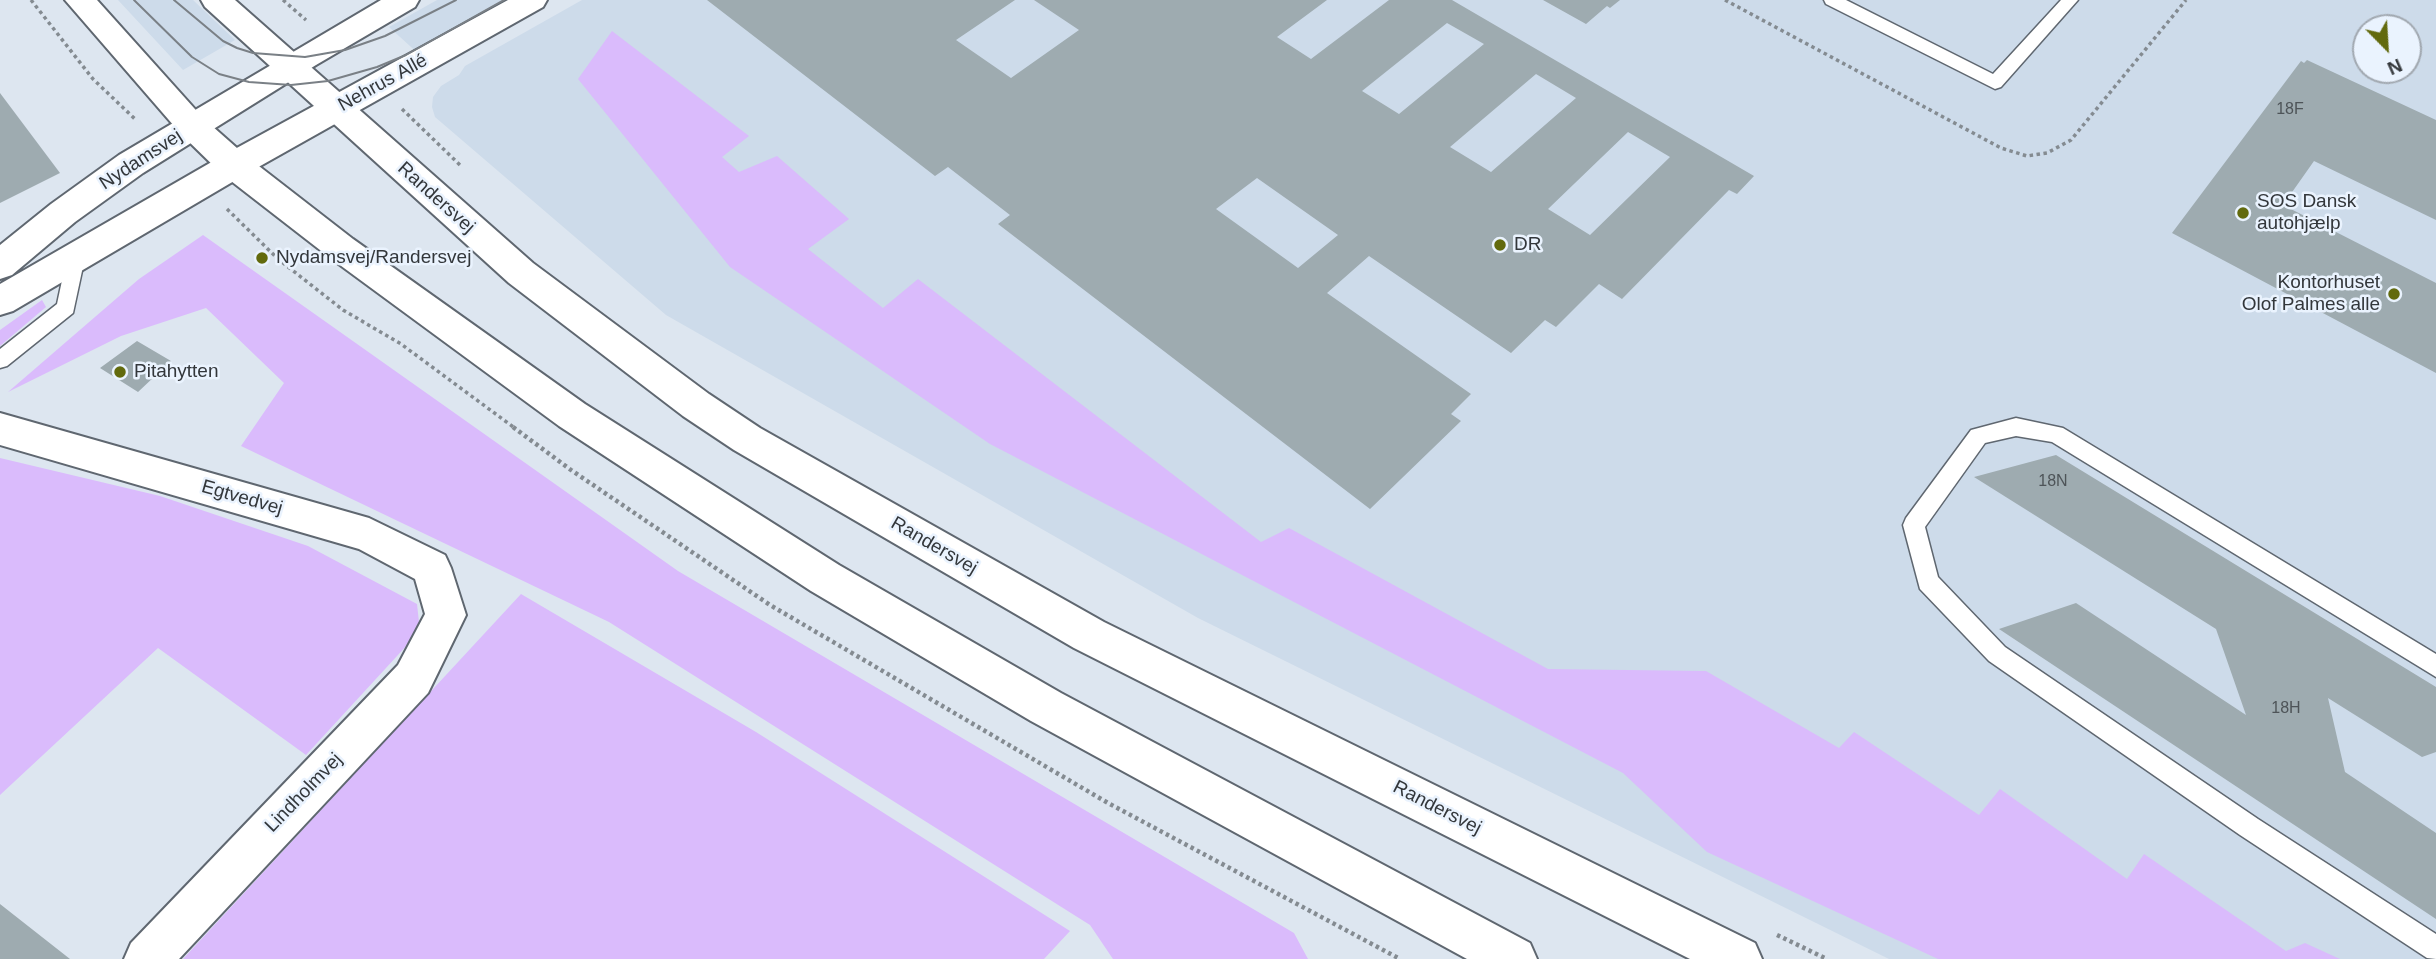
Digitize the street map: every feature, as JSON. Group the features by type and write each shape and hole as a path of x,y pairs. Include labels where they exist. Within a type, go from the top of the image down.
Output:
{"main road":[{"path":"80,0 192,126 234,165 341,248 572,415 825,578 1046,707 1514,959"},
{"name":"Randersvej","path":"216,0 520,274 696,405 747,439 1089,635 1752,944"},
{"path":"290,66 404,0"},
{"name":"Nehrus Allé","path":"234,165 532,0"},
{"name":"Nydamsvej","path":"0,265 63,213 162,145 290,66"},
{"path":"0,301 234,165"},
{"name":"Egtvedvej","path":"0,429 369,535 431,568 446,615"},
{"name":"Lindholmvej","path":"147,959 412,679 446,615"}],"lane":[{"path":"1832,0 1995,83 2070,0"},
{"path":"0,360 66,308 76,257"},
{"path":"2436,666 2056,435 2017,428 1978,436 1914,525 1928,582 1997,654 2249,827 2436,949"}],"path":[{"path":"31,0 93,79 162,145"},
{"path":"377,86 466,171"},
{"path":"1752,944 1827,959"}],"shaded area":[{"path":"118,0 193,0 235,40 183,70"},
{"path":"437,0 518,0 421,56 389,27"},
{"path":"582,0 2436,0 2436,959 1889,959 1198,618 666,315 435,117 433,97 441,86 459,75 465,66"},
{"path":"612,31 749,136 722,157 739,172 777,156 849,219 808,249 883,308 918,279 1261,542 1289,528 1548,669 1706,671 1839,748 1854,732 1979,815 2000,789 2127,879 2144,854 2286,951 2305,943 2340,959 1938,959 1707,852 1623,773 990,444 730,267 578,79"},
{"path":"203,235 678,571 1294,933 1308,959 1113,959 1090,925 609,622 241,446 284,383 206,308 121,336 8,392 139,279"},
{"path":"42,300 46,307 0,346 0,330"},
{"path":"0,458 160,496 308,546 417,604 420,631 306,755 158,648 0,795"},
{"path":"521,594 756,732 1070,931 1044,959 183,959"}],"building":[{"name":"DR","path":"707,0 1015,0 956,40 1011,78 1079,30 1034,0 1327,0 1277,37 1311,59 1389,0 1452,0 1754,176 1737,194 1729,190 1622,299 1599,284 1556,327 1545,320 1511,353 1369,256 1327,293 1471,394 1451,414 1461,421 1370,509 998,224 1010,215 948,167 935,176","holes":["1447,23 1484,44 1399,114 1362,91","1536,74 1576,98 1491,172 1450,147","1628,132 1670,157 1590,235 1548,209","1257,178 1338,235 1298,268 1216,209"]},
{"path":"1543,0 1620,0 1610,8 1607,6 1586,24"},
{"name":"SOS Dansk autohjælp","path":"2307,60 2352,81 2352,84 2359,84 2436,120 2436,220 2314,161 2283,205 2436,283 2436,373 2172,233 2301,61 2304,63"},
{"path":"0,93 60,173 0,203"},
{"path":"137,341 171,361 138,392 100,368"},
{"path":"2056,455 2436,687 2436,752 2422,757 2328,698 2345,772 2436,833 2436,919 1999,629 2076,603 2246,715 2216,629 1974,477"},
{"path":"0,904 70,959 0,959"}],"tram line":[{"path":"134,0 192,57 219,74 249,82 291,85 328,81 377,67 406,55 504,0"},
{"path":"174,0 223,41 237,48 253,53 305,57 345,50 385,36 456,0"}],"place":[{"name":"SOS Dansk autohjælp","path":"2243,213"},
{"name":"DR","path":"1500,245"},
{"name":"Nydamsvej/Randersvej","path":"262,258"},
{"name":"Kontorhuset Olof Palmes alle","path":"2394,294"},
{"name":"Pitahytten","path":"120,372"}]}
